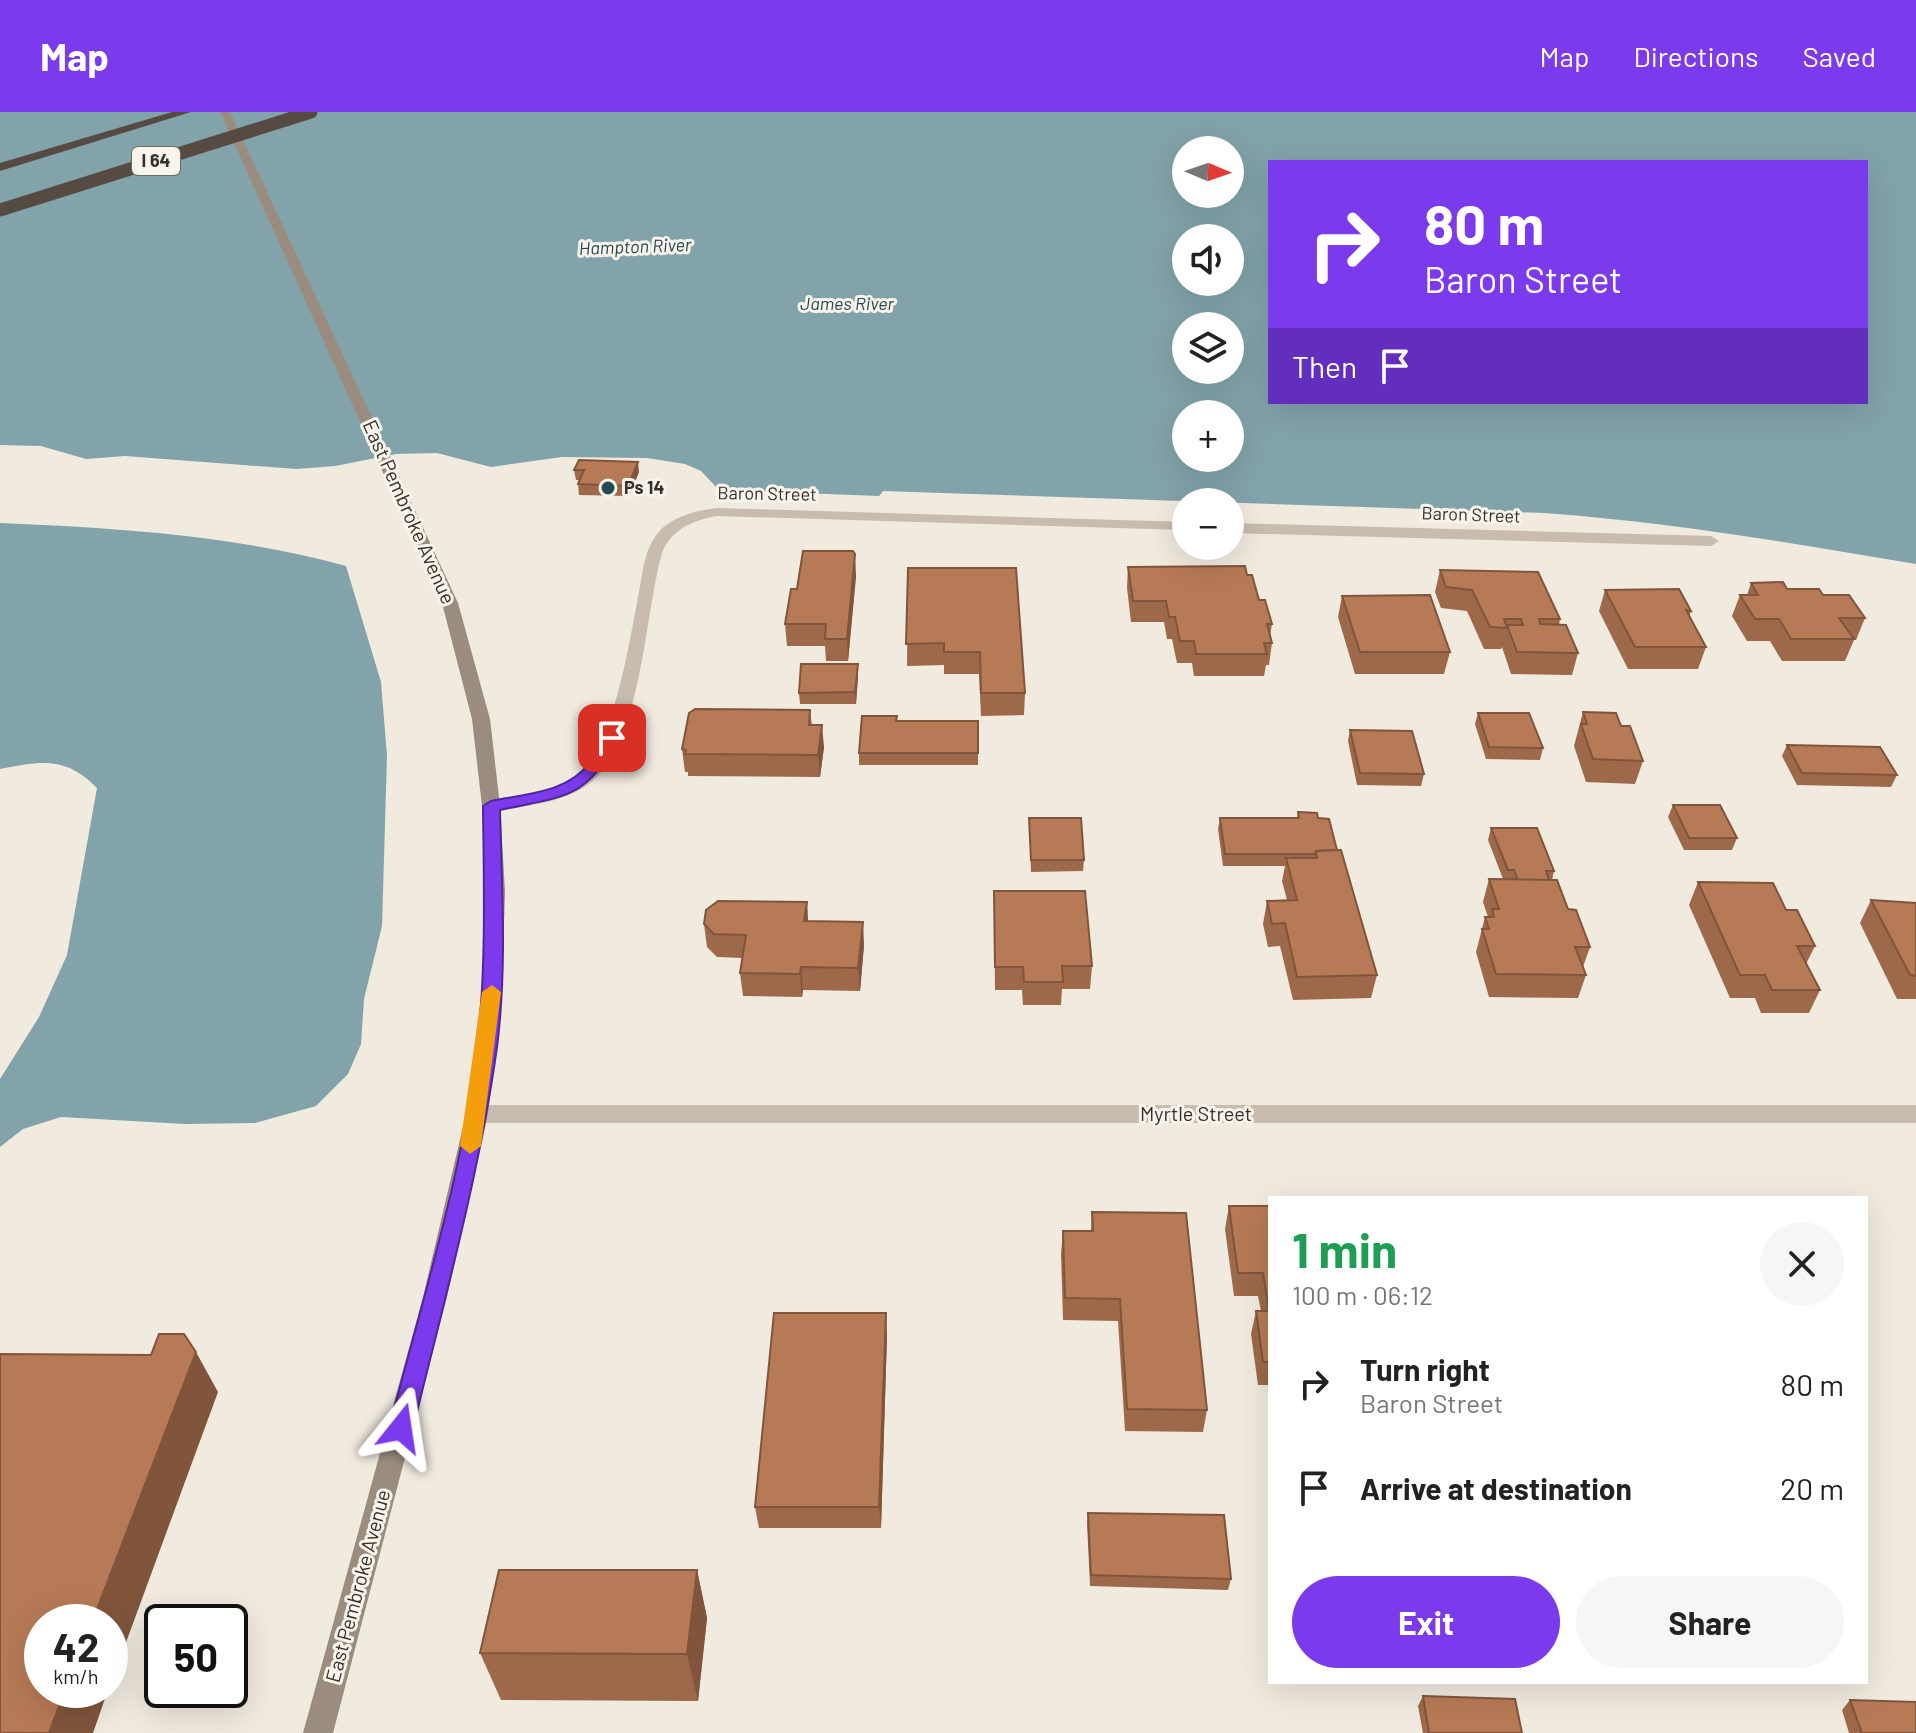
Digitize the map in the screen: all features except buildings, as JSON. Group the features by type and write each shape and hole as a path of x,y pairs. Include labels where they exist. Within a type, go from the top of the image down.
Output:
{"highway":[{"name":"I 64","path":"0,167 185,112"},
{"name":"I 64","path":"0,210 311,112"}],"main road":[{"name":"East Pembroke Avenue","path":"225,112 431,554 467,656 481,719 491,806 495,892 493,975 477,1114 435,1297 318,1733"}],"street":[{"name":"Baron Street","path":"491,806 564,790 589,775 605,754 640,629 654,558 660,541 685,519 717,512 1172,526"},
{"name":"Baron Street","path":"1244,528 1711,541"},
{"name":"Myrtle Street","path":"477,1114 1916,1114"}],"water":[{"name":"James River","path":"0,112 1916,112 1916,564 1777,541 1591,517 1244,503 1244,488 1172,488 1172,501 883,491 879,496 719,490 701,471 685,464 647,458 562,457 491,467 437,453 396,454 335,466 297,469 125,456 86,459 41,446 0,445"},
{"path":"0,523 87,527 218,540 304,555 346,566 381,682 387,756 382,926 364,999 361,1044 348,1074 316,1106 255,1123 185,1124 61,1117 23,1129 0,1147 0,1079 39,1017 67,955 97,788 75,770 63,766 41,763 0,769"}],"slow traffic":[{"path":"470,1146 487,1045 492,992"}],"place":[{"name":"Ps 14","path":"608,488"}],"route":[{"path":"401,1428 463,1185 487,1045 495,892 491,806 562,791 578,783 596,766 612,738"}],"water label":[{"name":"Hampton River","path":"635,247"}]}
